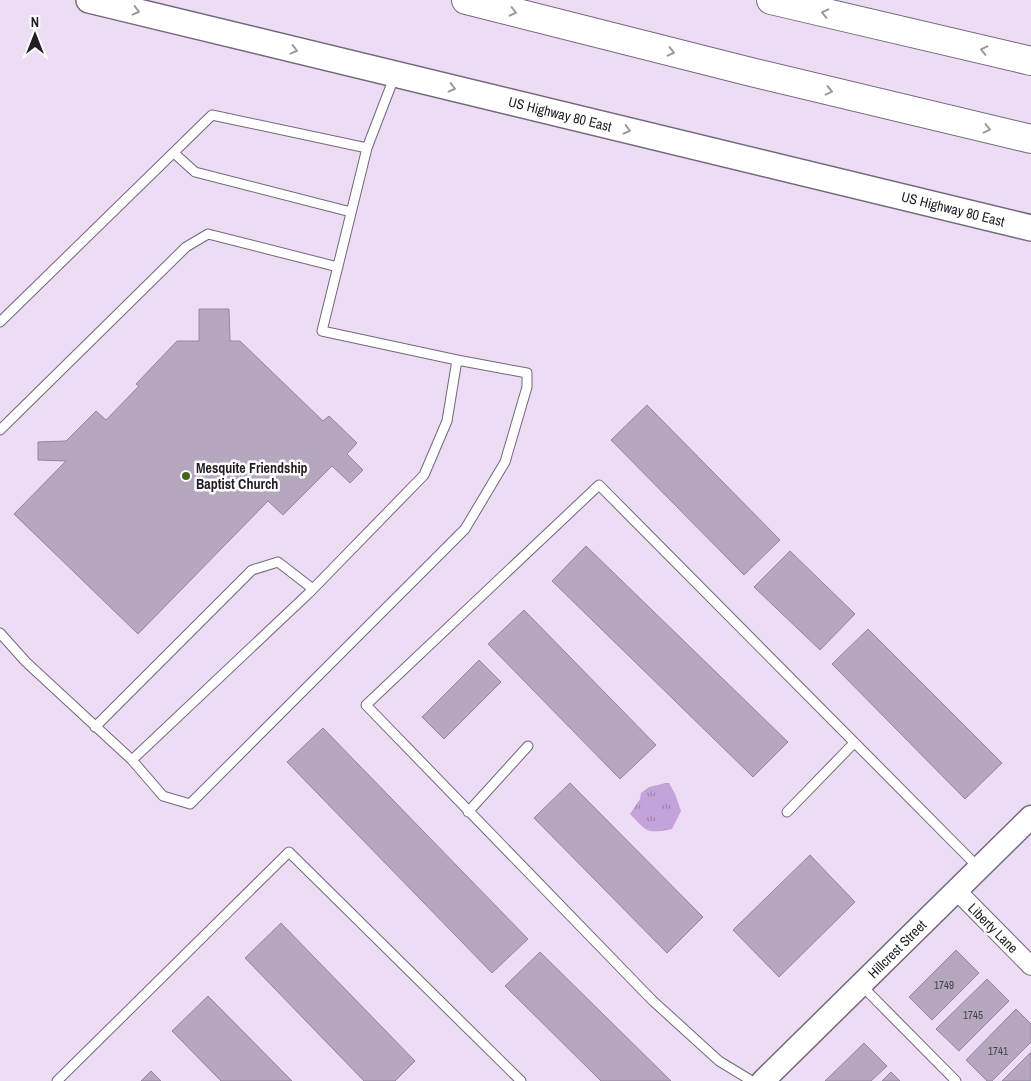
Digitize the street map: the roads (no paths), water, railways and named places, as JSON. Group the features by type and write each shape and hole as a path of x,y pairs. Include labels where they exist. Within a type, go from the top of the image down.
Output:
{"highway":[{"path":"466,0 751,72 1031,139"},
{"path":"771,0 1031,61"}],"main road":[{"name":"US Highway 80 East","path":"88,0 1031,228"}],"street":[{"name":"Hillcrest Street","path":"763,1081 1031,817"},
{"name":"Liberty Lane","path":"956,890 1031,966"}],"lane":[{"path":"0,633 26,662 132,760 164,796 190,804 465,528 505,462 527,387 527,373 456,360 322,331 367,148 395,74"},
{"path":"0,322 212,115 367,148"},
{"path":"174,153 195,172 351,212"},
{"path":"0,430 186,247 208,234 338,267"},
{"path":"132,760 313,589 424,475 447,421 456,360"},
{"path":"752,1081 719,1061 652,1000 366,706 599,485 979,868"},
{"path":"95,727 252,570 278,562 313,589"},
{"path":"787,812 854,743"},
{"path":"468,812 528,746"},
{"path":"57,1081 289,852 521,1081"},
{"path":"860,984 956,1081"}],"place":[{"name":"Mesquite Friendship Baptist Church","path":"186,476"}]}
